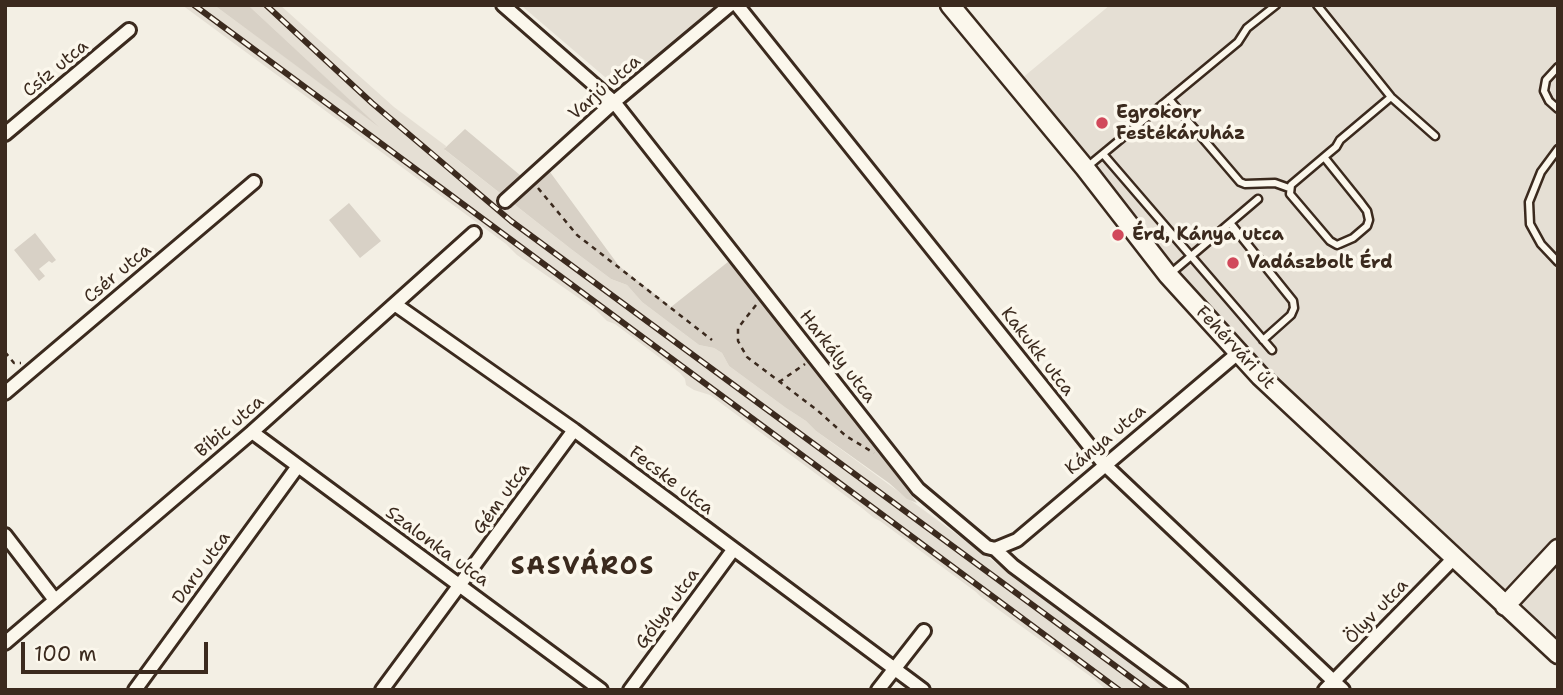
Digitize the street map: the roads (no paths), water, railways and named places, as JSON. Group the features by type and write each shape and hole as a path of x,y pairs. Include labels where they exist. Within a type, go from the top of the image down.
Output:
{"main road":[{"name":"Fehérvári út","path":"950,5 1085,168 1168,275 1238,353 1290,406 1558,654"},
{"path":"1506,606 1558,550"}],"street":[{"name":"Harkály utca","path":"503,5 614,102 918,489 987,547 995,549 1013,566 1181,690"},
{"name":"Varjú utca","path":"505,201 614,102 730,5"},
{"name":"Kakukk utca","path":"737,5 1104,464 1334,687"},
{"name":"Csíz utca","path":"5,134 130,30"},
{"name":"Csér utca","path":"5,393 254,182"},
{"name":"Bíbic utca","path":"5,643 252,432 474,233"},
{"name":"Fecske utca","path":"396,305 574,430 923,690"},
{"name":"Kánya utca","path":"995,549 1017,540 1238,353"},
{"name":"Gém utca","path":"382,690 574,430"},
{"name":"Szalonka utca","path":"252,432 601,690"},
{"name":"Daru utca","path":"135,690 298,466"},
{"path":"5,536 55,600"},
{"name":"Gólya utca","path":"630,690 733,550"},
{"name":"Ölyv utca","path":"1334,687 1454,558"},
{"path":"878,690 924,631"}],"lane":[{"path":"1085,168 1238,42 1247,28 1276,5"},
{"path":"1317,5 1391,97 1435,136"},
{"path":"1558,67 1546,80 1544,91 1549,102 1558,109"},
{"path":"1324,157 1367,211 1367,226 1353,238 1337,245 1330,241 1290,194 1289,188 1391,97"},
{"path":"1169,99 1240,182 1275,183 1289,188"},
{"path":"1558,149 1541,172 1529,202 1531,224 1541,244 1558,262"},
{"path":"1102,154 1272,350"},
{"path":"1168,275 1258,199"},
{"path":"1231,224 1293,301 1291,315 1263,340"}],"railway":[{"path":"194,5 1119,690"},
{"path":"266,5 372,103 511,221 1148,690"}],"place":[{"name":"Egrokorr Festékáruház","path":"1102,123"},
{"name":"Érd, Kánya utca","path":"1118,235"},
{"name":"Vadászbolt Érd","path":"1233,263"}],"district":[{"name":"SASVÁROS","path":"583,568"}]}
